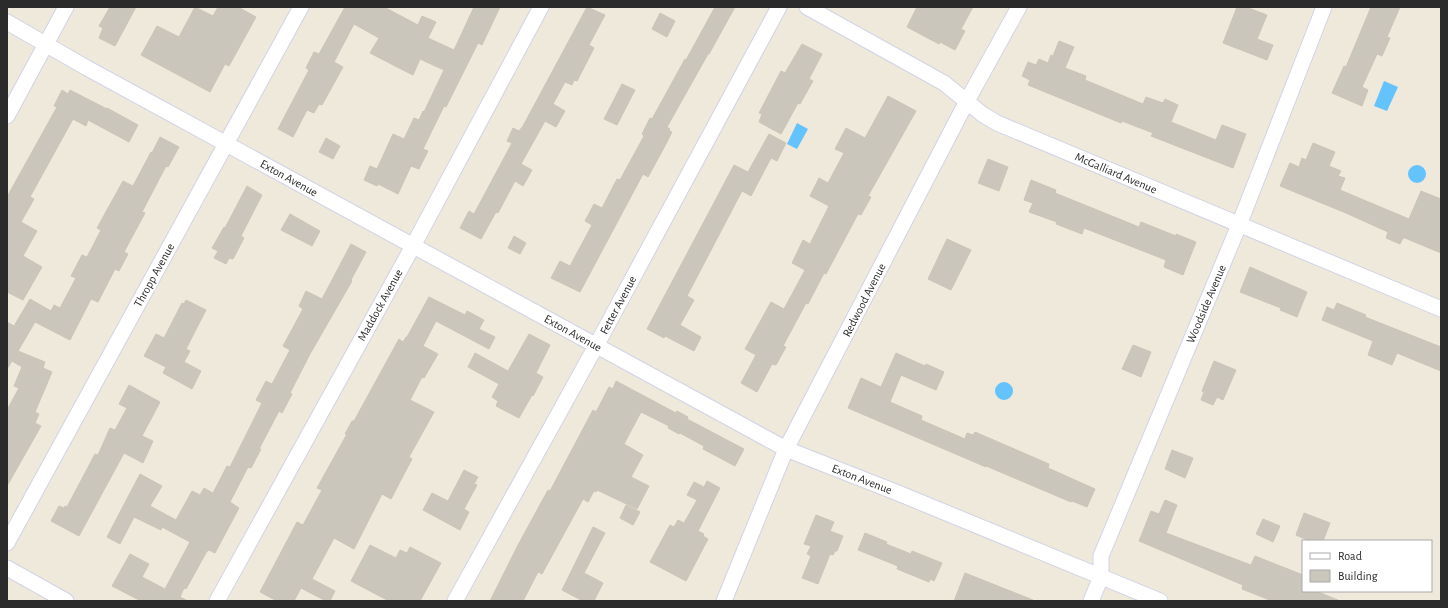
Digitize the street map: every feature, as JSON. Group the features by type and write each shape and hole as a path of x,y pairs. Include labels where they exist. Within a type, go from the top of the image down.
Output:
{"street":[{"path":"7,116 66,7"},
{"name":"Thropp Avenue","path":"7,543 301,7"},
{"name":"Maddock Avenue","path":"217,601 413,246 541,7"},
{"name":"Fetter Avenue","path":"455,601 596,346 780,7"},
{"name":"McGalliard Avenue","path":"807,7 944,83 982,114 997,123 1441,308"},
{"name":"Redwood Avenue","path":"724,601 786,449 967,101 1019,7"},
{"name":"Woodside Avenue","path":"1091,601 1101,576 1102,556 1239,225 1324,7"},
{"name":"Exton Avenue","path":"7,22 226,144 786,449 898,493 1160,601"},
{"path":"7,568 66,601"}],"water":[{"path":"1384,81 1398,87 1387,111 1374,106"},
{"path":"797,123 808,129 797,149 787,144"},
{"path":"1417,165 1423,168 1426,174 1423,180 1417,183 1411,180 1408,174 1411,168"},
{"path":"1004,382 1010,385 1013,391 1010,397 1004,400 998,397 995,391 998,385"}],"building":[{"path":"110,7 136,7 115,46 99,38 103,28 99,26"},
{"path":"195,7 213,16 218,7 238,7 256,17 229,66 225,64 210,92 141,55 157,26 179,37"},
{"path":"345,7 384,7 418,25 422,16 436,22 428,38 454,50 474,7 500,7 482,45 478,43 446,107 444,106 423,149 428,151 419,169 411,166 398,194 378,184 377,186 364,180 370,166 377,169 393,134 404,139 414,118 419,120 444,70 420,59 413,75 397,67 370,53 379,38 354,24 334,62 343,67 322,105 319,104 314,113 307,110 293,137 278,129 309,70 306,68 314,52 319,54"},
{"path":"587,7 605,15 589,45 594,48 577,81 574,80 572,85 565,82 553,104 565,111 556,127 545,121 521,164 532,170 523,186 515,181 498,213 496,212 481,239 460,228 469,211 474,214 512,143 507,141 513,128 519,131 523,126"},
{"path":"715,7 735,7 667,127 670,129 669,131 672,132 666,144 648,177 643,174 580,292 551,278 560,261 570,266 592,225 585,221 594,204 602,208 617,179 620,180 644,136 642,134 650,118 652,119"},
{"path":"917,7 973,7 961,29 965,31 955,50 940,42 939,44 907,27"},
{"path":"1237,7 1246,7 1267,15 1257,39 1273,45 1267,60 1223,43"},
{"path":"1371,7 1400,7 1387,37 1390,38 1382,56 1377,54 1362,87 1368,90 1362,106 1332,93 1344,66 1346,67"},
{"path":"660,13 675,21 667,37 652,29"},
{"path":"1059,41 1074,47 1065,68 1086,76 1085,80 1143,104 1146,97 1163,103 1165,99 1178,105 1171,122 1216,140 1222,125 1246,134 1233,168 1151,136 1153,133 1122,121 1121,123 1028,85 1030,80 1022,76 1028,62 1036,65 1039,59 1048,63 1051,55 1053,56"},
{"path":"802,44 822,54 809,79 813,81 800,104 798,103 781,134 759,122 762,114 759,113 781,71 785,73"},
{"path":"622,84 635,90 617,125 604,119"},
{"path":"62,90 68,94 70,90 138,125 129,142 88,120 86,126 73,119 30,197 34,199 21,222 37,231 23,256 42,267 23,300 7,292 7,197 57,107 54,106"},
{"path":"888,96 916,111 868,196 871,197 861,215 858,214 826,274 824,273 808,304 806,303 783,346 786,347 776,365 772,364 757,392 741,383 756,355 745,349 771,302 784,309 805,270 792,263 803,240 810,244 829,206 810,196 819,178 828,183 844,153 835,149 846,128 865,138"},
{"path":"769,134 786,143 777,161 771,158 751,196 742,191 687,296 694,300 680,325 701,337 694,351 665,336 664,338 647,329 734,165 748,172"},
{"path":"160,137 179,147 168,167 166,166 142,212 145,213 124,252 128,254 119,271 115,269 98,302 91,299 70,340 35,322 18,351 45,362 43,368 52,372 35,412 39,414 35,423 41,426 7,486 7,410 19,388 14,386 22,367 12,361 7,369 7,322 14,326 30,299 51,311 54,305 60,308 76,278 71,276 82,255 87,257 101,230 97,228 123,181 133,186"},
{"path":"326,138 340,146 333,159 319,152"},
{"path":"1313,143 1335,152 1329,166 1341,171 1338,176 1345,178 1340,190 1409,219 1421,191 1441,199 1441,253 1405,238 1403,238 1400,244 1386,238 1388,232 1280,186 1290,163 1299,167 1302,158 1306,160"},
{"path":"988,159 1008,167 999,191 978,183"},
{"path":"1031,180 1056,190 1055,193 1139,227 1141,222 1196,242 1183,275 1164,267 1166,260 1084,228 1082,234 1056,224 1057,222 1029,212 1033,203 1024,200"},
{"path":"247,186 262,195 241,236 244,238 233,259 229,258 226,264 214,258 218,251 212,248 224,227 225,228"},
{"path":"290,214 320,231 312,246 281,230"},
{"path":"514,236 526,243 520,254 508,248"},
{"path":"947,239 971,250 951,290 928,279"},
{"path":"351,244 366,252 351,280 352,281 310,354 290,393 292,394 282,413 279,411 251,468 248,467 230,502 239,508 215,553 209,550 207,551 186,589 184,588 180,597 188,601 141,601 112,586 130,554 149,564 142,577 165,589 190,542 162,527 161,530 134,517 120,544 107,537 140,474 162,486 150,506 176,520 192,491 200,495 204,488 213,493 227,466 230,467 262,403 256,400 266,381 272,384 290,350 283,346 303,309 299,306 306,291 322,299"},
{"path":"1250,267 1307,292 1297,317 1280,310 1281,308 1240,292"},
{"path":"429,297 465,315 467,311 484,320 479,329 495,337 489,349 436,321 423,346 438,354 424,378 422,377 410,400 434,412 409,457 412,459 391,499 382,494 354,549 334,538 312,579 335,591 330,601 326,601 301,588 294,601 277,601 260,592 297,522 303,525 322,490 317,488 347,434 345,434 352,421 354,421 399,339 403,342 407,337"},
{"path":"186,300 206,310 186,349 190,351 184,362 201,371 192,389 163,373 166,367 144,356 156,334 164,338 182,303 184,304"},
{"path":"1337,303 1366,315 1365,317 1441,347 1441,371 1397,353 1392,365 1368,355 1373,341 1322,320 1327,307 1334,310"},
{"path":"529,334 550,345 536,373 543,377 519,418 496,406 498,401 492,397 499,384 468,367 475,353 508,371"},
{"path":"1133,345 1151,352 1141,377 1122,369"},
{"path":"896,353 925,366 926,364 944,372 936,390 901,375 890,402 922,416 921,420 965,439 967,433 973,435 975,432 1049,464 1048,468 1095,489 1087,507 1072,501 1071,502 986,467 848,408 861,378 881,387"},
{"path":"1214,361 1236,370 1223,400 1217,397 1213,405 1201,400 1204,392 1202,391"},
{"path":"616,381 676,413 677,411 688,417 687,419 744,449 735,466 703,449 704,446 680,433 679,434 668,428 669,426 641,412 624,444 643,455 631,477 649,486 637,509 597,490 596,492 594,491 588,502 583,499 542,574 538,572 523,601 490,601 518,545 548,490 550,491 593,410 596,412 609,387 613,389"},
{"path":"129,385 160,402 142,436 153,441 143,463 124,453 79,536 51,521 59,506 64,508 65,506 67,507 95,454 98,455 110,428 115,430 127,408 119,404"},
{"path":"1172,450 1193,458 1185,478 1165,469"},
{"path":"464,470 478,477 474,484 477,485 464,509 469,512 460,530 423,510 432,493 448,501"},
{"path":"707,481 720,488 698,531 704,534 703,536 708,539 686,581 650,562 670,525 674,527 678,520 684,523 697,500 687,495 694,482 704,487"},
{"path":"1165,500 1177,505 1166,533 1251,565 1255,556 1302,575 1302,592 1318,592 1340,601 1272,601 1242,589 1243,585 1139,541 1151,511 1159,514"},
{"path":"626,505 640,512 633,525 620,518"},
{"path":"1304,513 1330,523 1323,540 1308,540 1296,535"},
{"path":"816,515 834,522 830,531 843,536 837,551 835,551 833,555 830,554 818,584 802,578 811,556 807,554 811,546 804,544"},
{"path":"1263,519 1280,526 1273,542 1256,534"},
{"path":"593,527 605,533 584,573 603,583 594,601 583,601 562,590"},
{"path":"865,533 887,542 886,544 911,554 912,551 942,563 934,581 930,579 929,582 897,569 898,566 858,550"},
{"path":"370,545 396,558 400,550 407,553 410,547 441,563 420,601 389,601 351,581"},
{"path":"965,573 1033,600 1033,601 954,601"}]}
